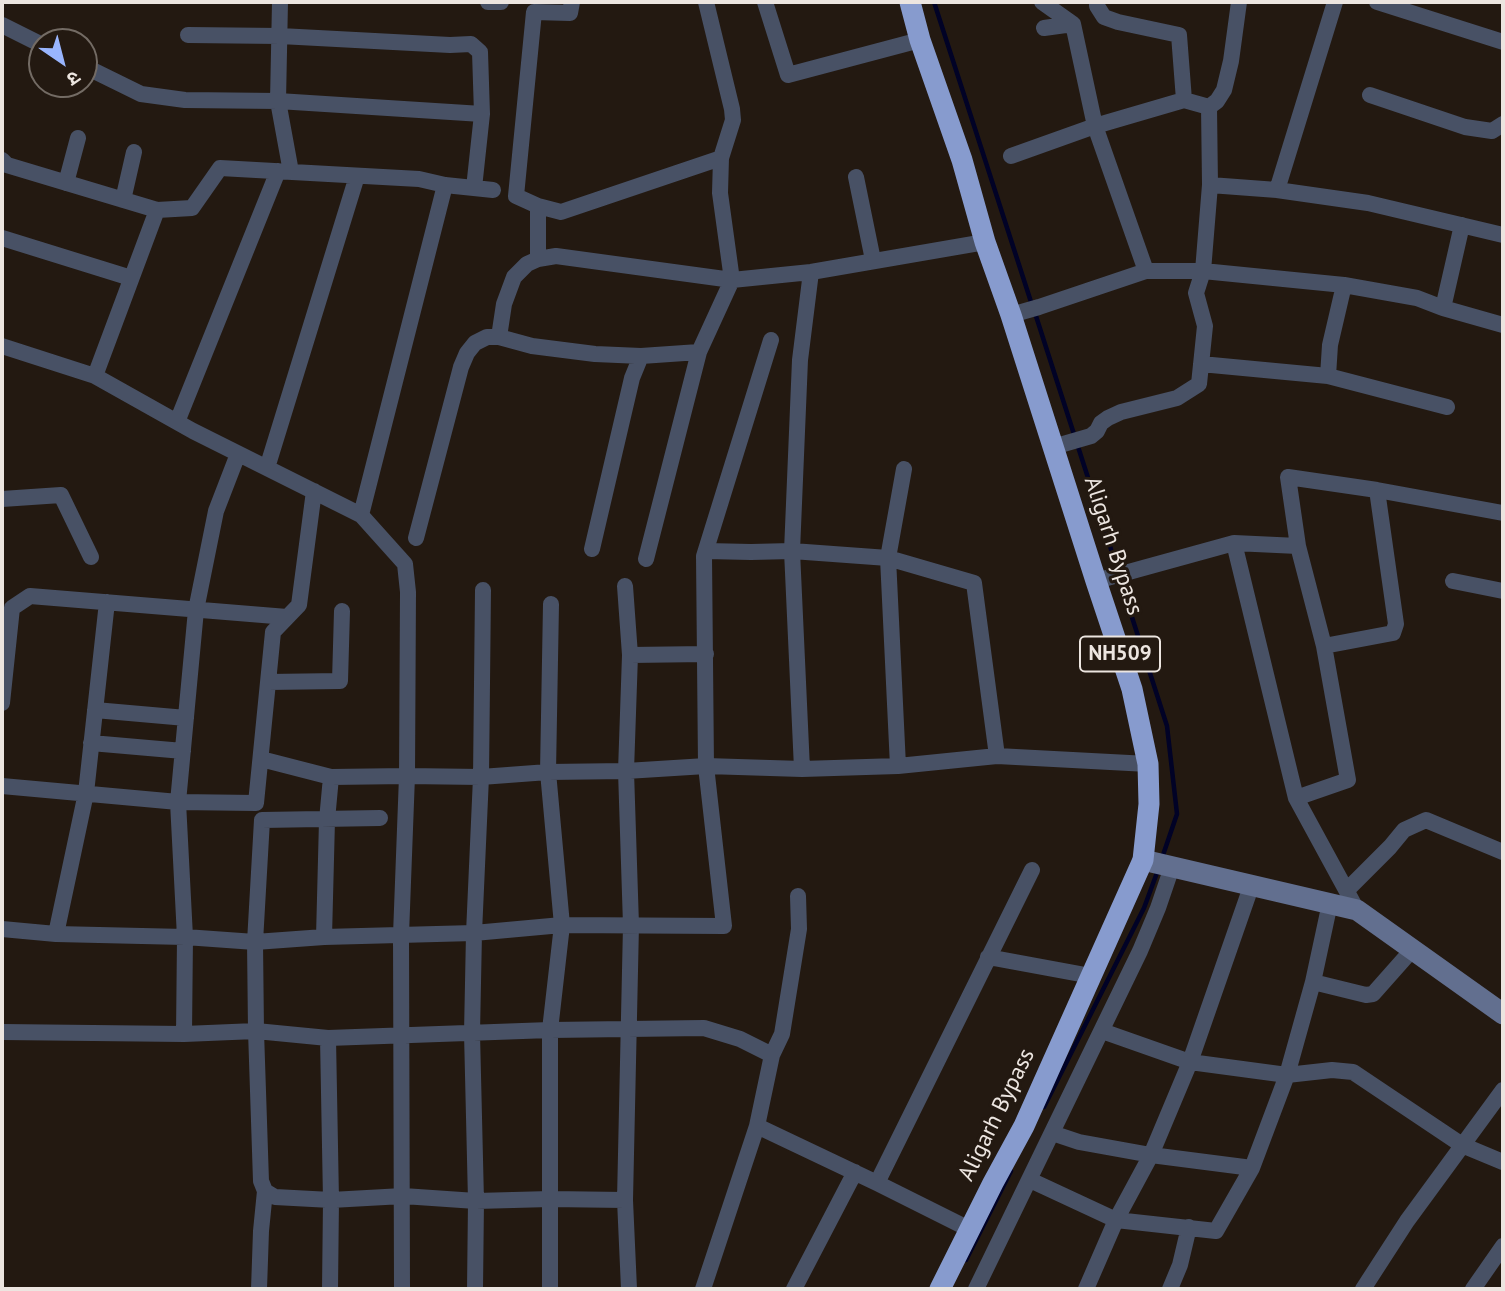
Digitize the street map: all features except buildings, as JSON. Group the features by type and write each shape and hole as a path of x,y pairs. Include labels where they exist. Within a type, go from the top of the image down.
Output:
{"highway":[{"name":"Aligarh Bypass","path":"910,2 920,40 962,160 985,242 1017,313 1056,446 1101,580 1132,689 1148,764 1149,804 1158,864 1091,976 1024,1126 940,1289"}],"street":[{"path":"177,422 285,172 278,101 280,2"},
{"path":"488,2 501,2"},
{"path":"572,2 570,13 534,12 516,196 561,212 721,158"},
{"path":"646,559 699,352 732,280 720,193 721,158 733,120 732,109 706,2"},
{"path":"765,2 788,75 920,40"},
{"path":"1042,2 1073,24 1095,126 1146,271"},
{"path":"1097,2 1104,17 1179,35 1184,100"},
{"path":"1209,107 1224,90 1239,2"},
{"path":"1277,190 1335,2"},
{"path":"1377,2 1503,42"},
{"path":"2,24 28,38"},
{"path":"1044,28 1073,24"},
{"path":"188,35 471,44 480,52 482,114 474,188"},
{"path":"98,72 141,94 185,100 278,101 482,114"},
{"path":"1370,94 1465,127 1492,131 1503,124"},
{"path":"1011,156 1095,126 1184,100 1209,107"},
{"path":"1056,446 1091,436 1101,423 1121,412 1177,398 1199,384 1205,326 1196,293 1203,271 1210,185 1209,107"},
{"path":"66,183 78,138"},
{"path":"123,200 134,152"},
{"path":"2,160 7,165 156,210 192,208 220,168 419,179 445,185 493,190"},
{"path":"267,468 357,176"},
{"path":"856,177 873,260"},
{"path":"361,515 445,185"},
{"path":"1210,185 1277,190 1368,203 1503,235"},
{"path":"538,206 538,259"},
{"path":"95,376 156,210"},
{"path":"1443,308 1462,225"},
{"path":"2,238 131,278"},
{"path":"499,337 504,304 514,277 527,264 538,259 556,256 732,280 810,272 985,242"},
{"path":"1017,313 1146,271 1203,271 1344,285 1417,298 1503,325"},
{"path":"802,769 792,551 800,360 810,272"},
{"path":"1328,376 1330,345 1344,285"},
{"path":"416,538 461,367 475,343 487,337 499,337 531,346 641,356 699,352"},
{"path":"2,929 56,934 185,937 255,942 324,937 474,933 562,925 724,926 706,766 704,556 771,340"},
{"path":"2,346 95,376 177,422 361,515 405,564 408,592 407,776 400,1036 402,1289"},
{"path":"592,549 632,378 641,356"},
{"path":"1201,364 1328,376 1447,407"},
{"path":"184,1034 185,937 178,802 196,610 216,511 238,453"},
{"path":"898,766 888,558 904,469"},
{"path":"1296,798 1348,780 1324,646 1298,546 1288,477 1503,513"},
{"path":"1324,646 1393,632 1396,624 1377,490"},
{"path":"273,632 299,605 314,491"},
{"path":"2,499 61,495 91,557"},
{"path":"1234,543 1296,798 1357,910"},
{"path":"1101,580 1234,543 1298,546"},
{"path":"706,551 792,551 888,558 974,583 997,756"},
{"path":"1454,580 1503,591"},
{"path":"625,586 630,655 626,771 631,925 625,1200 629,1289"},
{"path":"475,1289 472,1033 481,777 483,590"},
{"path":"2,703 12,608 30,596 287,617"},
{"path":"56,934 86,793 107,602"},
{"path":"550,1289 550,1030 562,925 548,772 551,604"},
{"path":"268,682 340,681 342,611"},
{"path":"259,1289 265,1191 261,1181 255,942 262,820 256,803 273,632 267,615"},
{"path":"630,655 706,654"},
{"path":"95,710 186,718"},
{"path":"91,743 183,751"},
{"path":"261,759 331,777 481,777 706,766 802,769 898,766 997,756 1148,764"},
{"path":"324,937 327,820 331,777"},
{"path":"2,786 178,802 256,803"},
{"path":"262,820 380,818"},
{"path":"1347,890 1404,830 1426,820 1503,852"},
{"path":"976,1289 1140,951 1158,908 1158,864 1357,910 1503,1014"},
{"path":"877,1183 1032,870"},
{"path":"1086,1289 1116,1220 1151,1155 1190,1062 1252,884"},
{"path":"703,1289 757,1126 772,1055 782,1034 799,929 798,896"},
{"path":"1030,1180 1116,1220 1216,1231 1252,1168 1287,1075 1313,982 1330,903"},
{"path":"1313,982 1366,995 1373,994 1412,950"},
{"path":"988,957 1091,976"},
{"path":"2,1032 184,1034 256,1031 328,1038 704,1028 740,1039 772,1055"},
{"path":"1102,1031 1190,1062 1287,1075 1332,1070 1353,1072 1462,1145 1503,1162"},
{"path":"328,1038 330,1289"},
{"path":"1363,1289 1407,1221 1503,1090"},
{"path":"757,1126 971,1230"},
{"path":"1052,1133 1079,1142 1151,1155 1252,1168"},
{"path":"794,1289 855,1172"},
{"path":"265,1191 275,1196 331,1200 402,1196 476,1201 625,1200"},
{"path":"1170,1289 1180,1265 1189,1227"},
{"path":"1473,1289 1503,1246"}],"waterway":[{"path":"934,2 1032,305"},
{"path":"1035,313 1118,571"},
{"path":"1120,580 1167,726 1177,814 1162,858"},
{"path":"1044,1107 1144,908 1158,870"},
{"path":"966,1260 1011,1171"}]}
